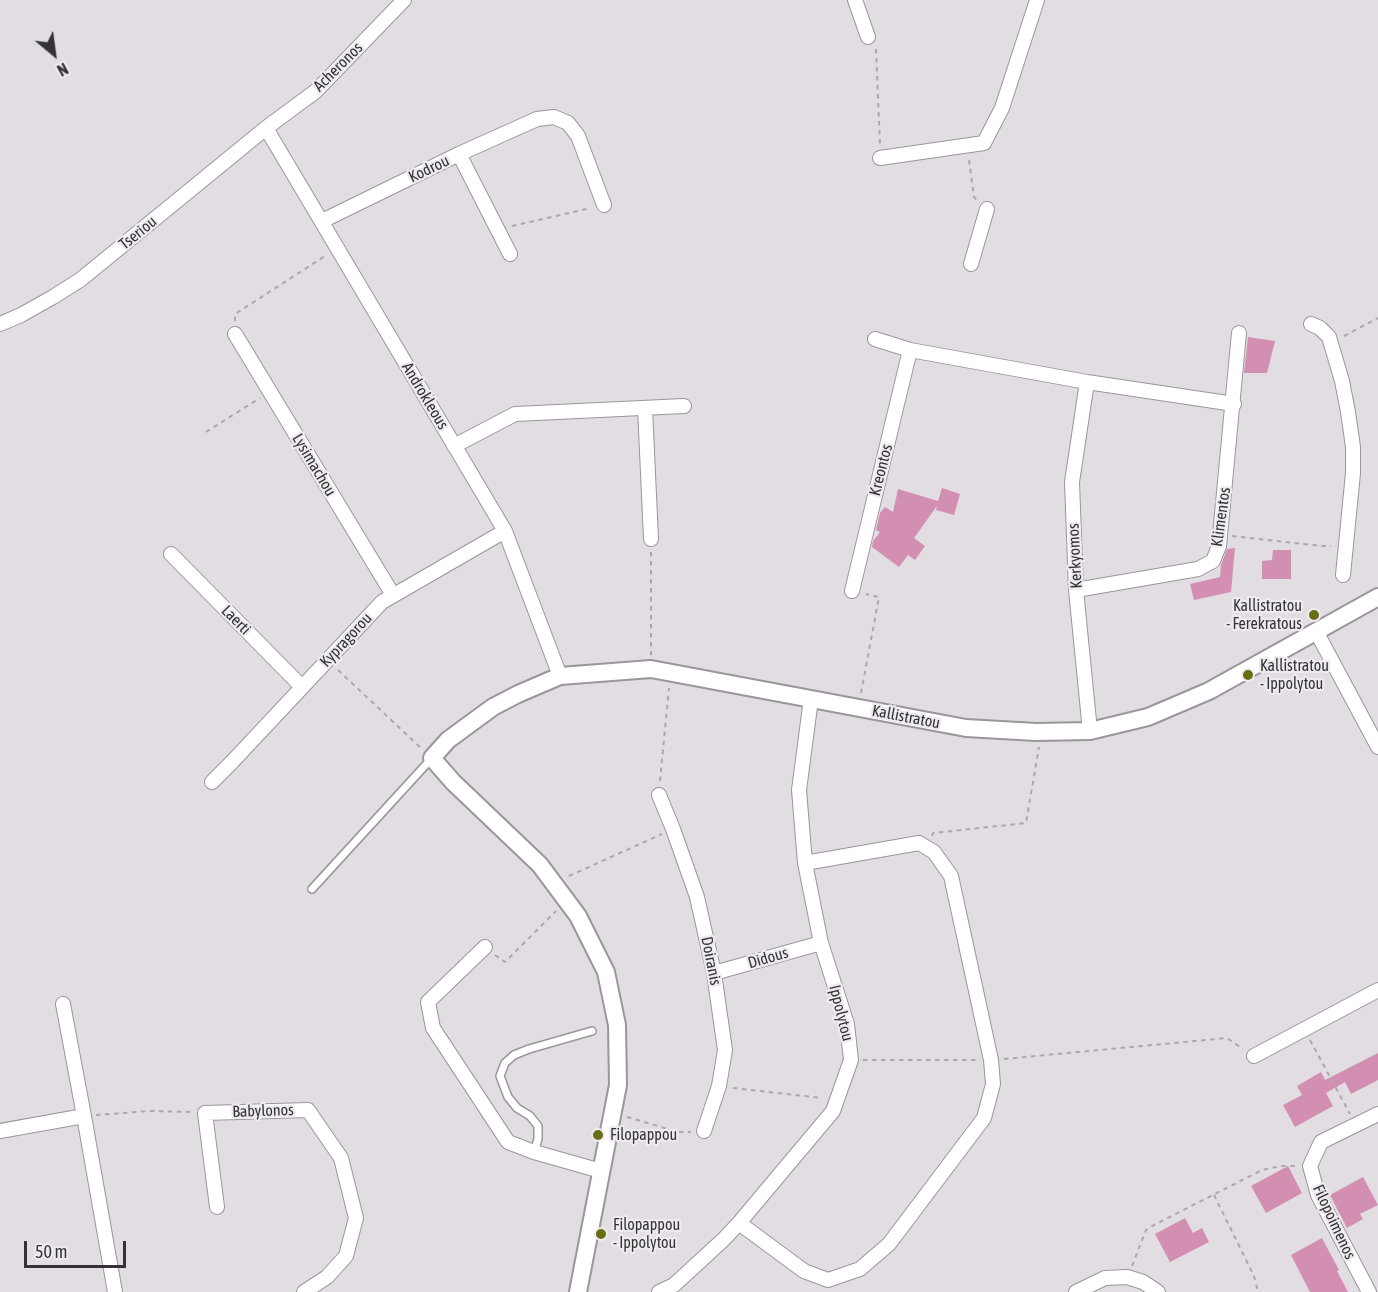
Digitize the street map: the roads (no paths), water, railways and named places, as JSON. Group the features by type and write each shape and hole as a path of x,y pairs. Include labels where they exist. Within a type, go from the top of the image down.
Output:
{"street":[{"name":"Acheronos","path":"266,128 316,91 404,0"},
{"path":"855,0 868,37"},
{"path":"880,158 984,143 1002,108 1037,0"},
{"name":"Kodrou","path":"322,221 459,154 537,119 554,117 568,123 578,136 604,205"},
{"name":"Androkleous","path":"266,128 505,531 560,676"},
{"name":"Tseriou","path":"0,324 21,315 80,280 266,128"},
{"path":"459,154 510,254"},
{"path":"971,264 987,209"},
{"path":"1311,324 1320,328 1329,337 1342,381 1353,447 1353,473 1343,575"},
{"name":"Klimentos","path":"1076,590 1198,569 1213,561 1221,534 1239,333"},
{"name":"Lysimachou","path":"235,334 393,595"},
{"path":"875,339 910,350 1087,382 1234,404"},
{"name":"Kreontos","path":"852,591 910,350"},
{"name":"Kerkyomos","path":"1087,382 1072,482 1076,590 1090,731"},
{"path":"454,446 515,414 684,406"},
{"path":"645,408 651,539"},
{"name":"Kypragorou","path":"212,782 382,602 505,531"},
{"name":"Laerti","path":"171,554 302,687"},
{"name":"Kallistratou","path":"432,758 448,740 493,707 560,676 651,669 966,728 1042,732 1090,731 1148,717 1209,691 1378,597"},
{"path":"1316,631 1378,747"},
{"name":"Ippolytou","path":"659,1292 674,1285 723,1240 833,1111 851,1060 847,1024 821,943 805,863 799,790 811,699"},
{"path":"432,758 453,782 540,866 578,916 606,972 617,1025 618,1085 578,1292"},
{"name":"Doiranis","path":"659,795 698,897 714,973 725,1050 719,1086 704,1131"},
{"path":"738,1223 804,1271 828,1280 860,1269 889,1244 984,1118 993,1084 991,1060 951,876 934,852 919,843 805,863"},
{"name":"Didous","path":"714,973 821,943"},
{"path":"485,947 428,1002 433,1028 508,1142 534,1152 601,1171"},
{"path":"1254,1056 1378,990"},
{"path":"63,1004 115,1292"},
{"name":"Babylonos","path":"217,1207 205,1113 308,1110 341,1158 356,1218 346,1256 327,1277 304,1292"},
{"name":"Filopoimenos","path":"1369,1292 1318,1195 1310,1166 1321,1142 1378,1114"},
{"path":"0,1131 84,1116"},
{"path":"1076,1292 1105,1278 1127,1277 1143,1282 1158,1292"}],"lane":[{"path":"312,889 432,758"},
{"path":"534,1152 538,1139 538,1126 508,1097 500,1076 505,1063 514,1055 529,1049 592,1031"}],"place":[{"name":"Kallistratou - Ferekratous","path":"1314,615"},
{"name":"Kallistratou - Ippolytou","path":"1248,675"},
{"name":"Filopappou","path":"598,1135"},
{"name":"Filopappou - Ippolytou","path":"601,1234"}]}
